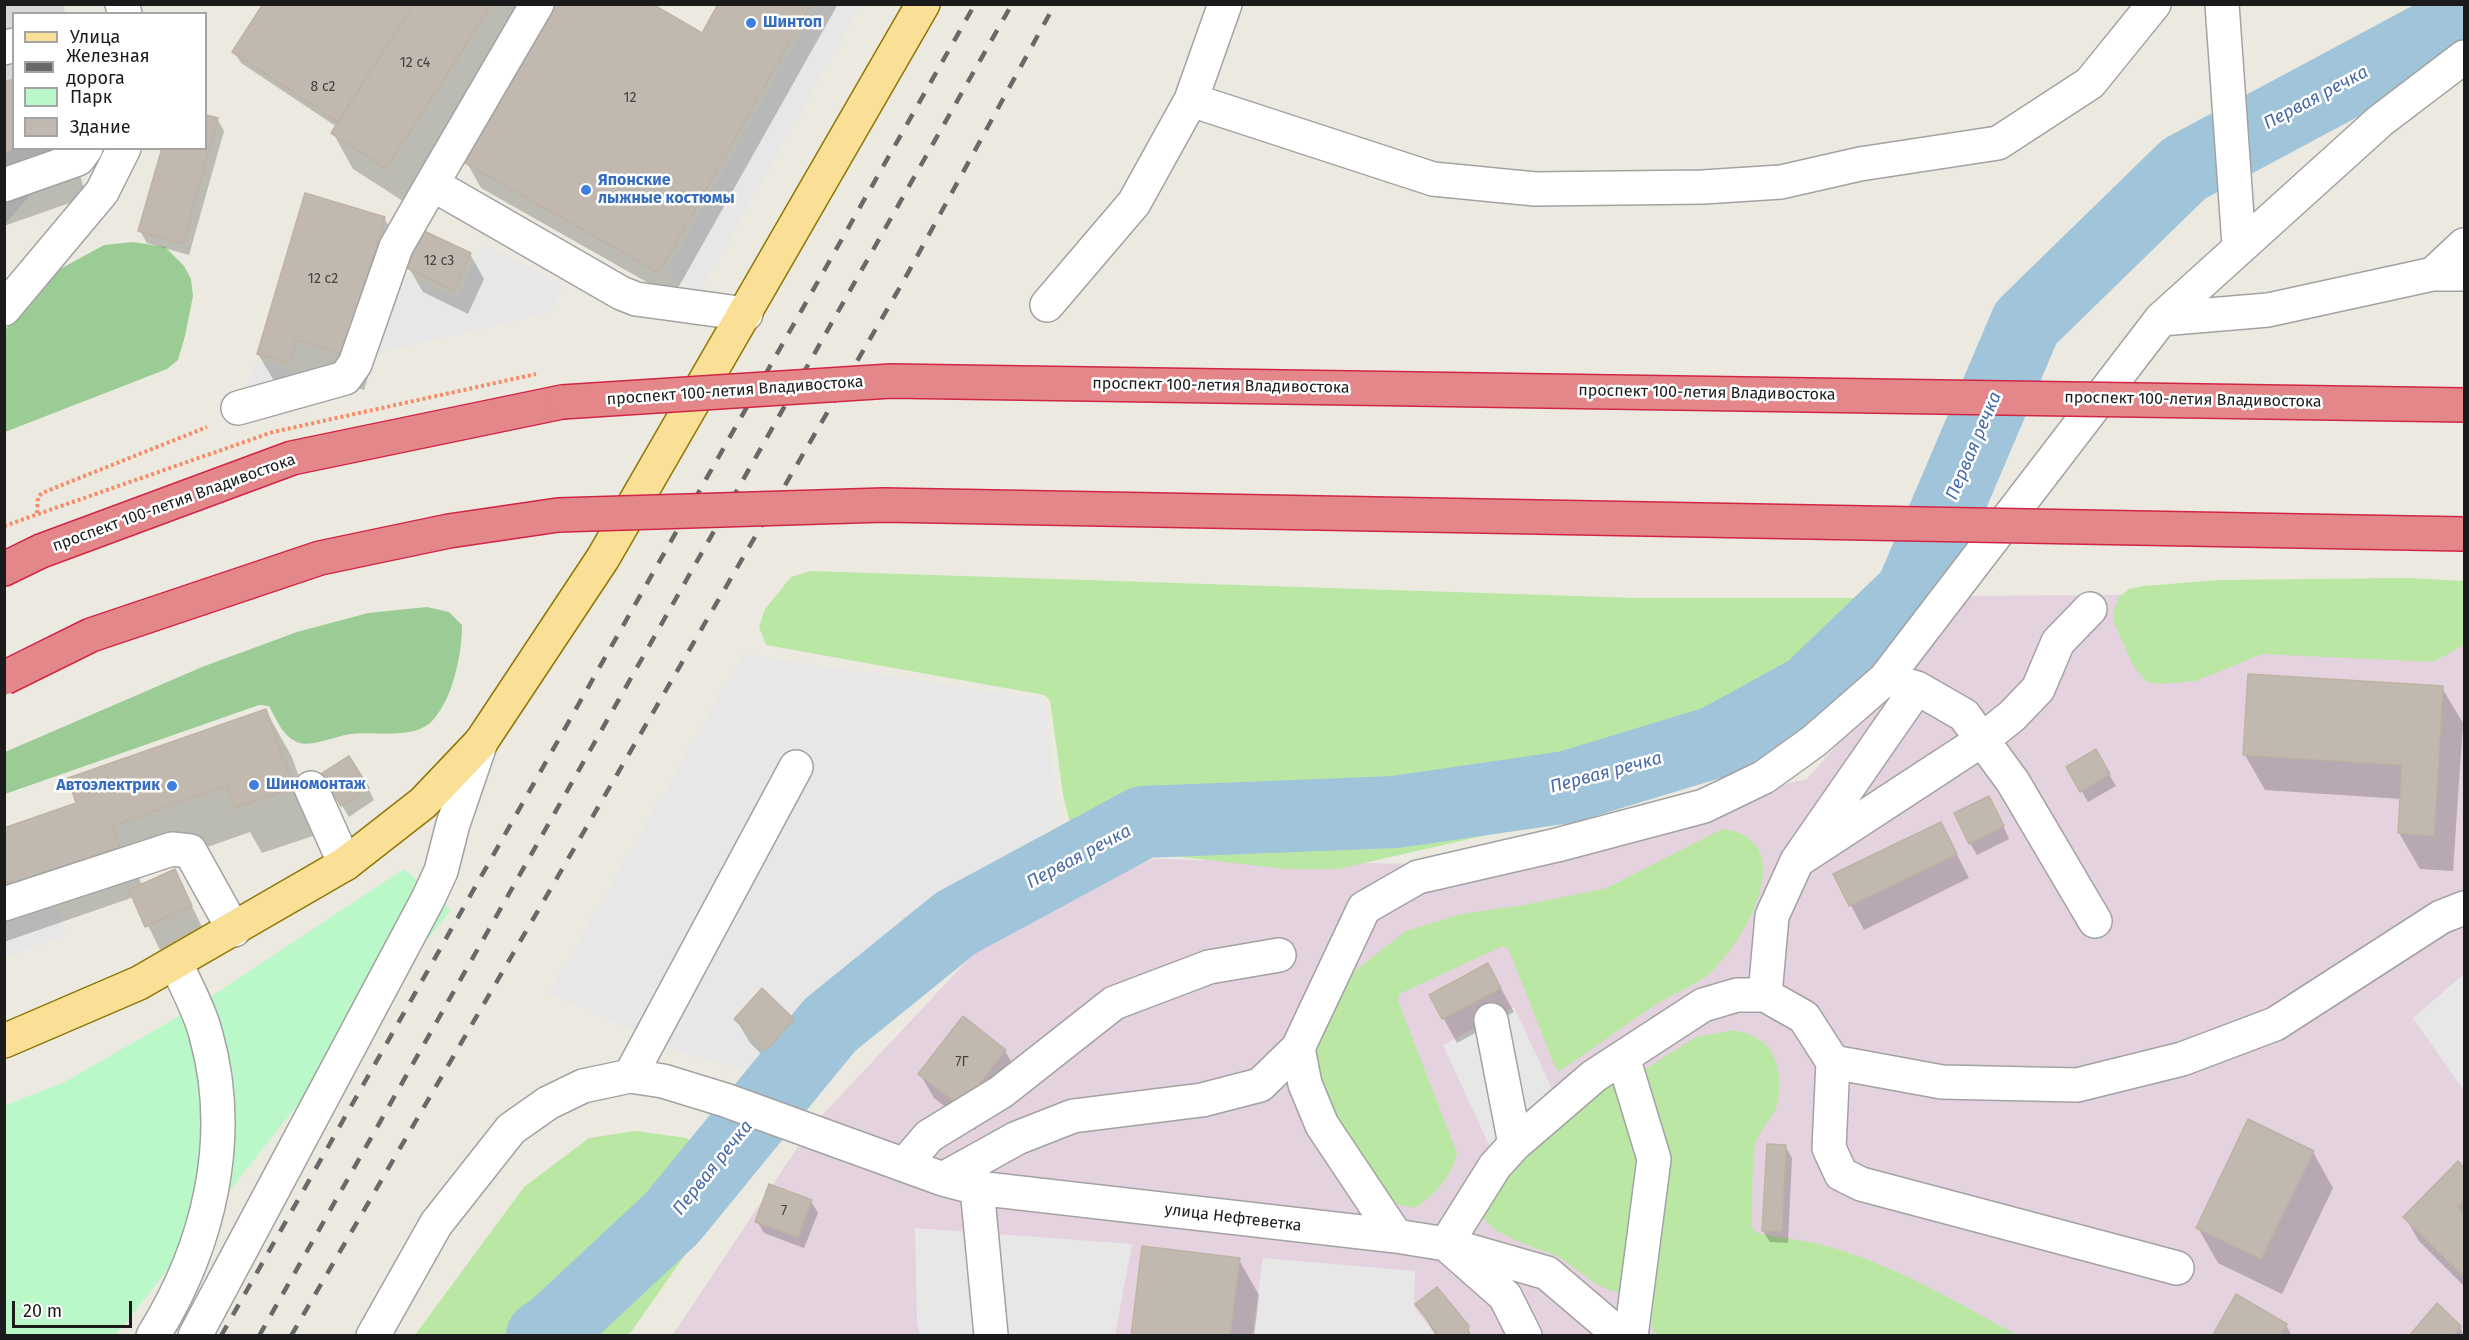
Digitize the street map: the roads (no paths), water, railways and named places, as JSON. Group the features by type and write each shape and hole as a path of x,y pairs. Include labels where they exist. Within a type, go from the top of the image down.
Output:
{"highway":[{"name":"проспект 100-летия Владивостока","path":"4,569 41,552 292,458 562,402 891,381 2464,405"},
{"path":"4,678 91,635 321,558 449,531 558,516 884,505 2464,534"}],"main road":[{"path":"4,1041 129,987 176,963 345,864 423,803 481,742 554,636 603,558 923,4"}],"street":[{"path":"226,416 345,378 355,364 396,247 537,4"},
{"path":"1047,305 1134,203 1191,100 1224,4"},
{"path":"1191,100 1432,179 1535,189 1702,187 1781,182 1860,164 1998,143 2090,83 2154,4"},
{"path":"2222,4 2239,245"},
{"path":"943,1179 1017,1138 1073,1116 1202,1100 1260,1085 1298,1048 1364,908 1418,877 1557,846 1704,806 1764,777 1814,741 1886,679 2161,318 2239,245 2380,121 2464,57"},
{"path":"4,185 78,159 85,150"},
{"path":"4,309 102,192 123,150"},
{"path":"432,184 621,293 636,299 746,314"},
{"path":"2161,318 2268,310 2449,274 2464,245"},
{"path":"1797,861 1982,740 2012,716 2038,689 2058,642 2090,609"},
{"path":"1886,679 1917,688 1964,715 2013,782 2095,921"},
{"path":"1765,995 1772,916 1797,861 1917,688"},
{"path":"195,1335 428,899 441,871 453,824 481,742"},
{"path":"373,1335 436,1224 511,1129 548,1103 583,1086 630,1076 796,767"},
{"path":"311,788 345,864"},
{"path":"4,904 172,849 190,851 234,930"},
{"path":"1833,1062 1942,1082 2077,1085 2182,1059 2275,1024 2440,916 2464,908"},
{"path":"905,1164 928,1136 1001,1092 1114,1003 1209,967 1280,955"},
{"path":"153,1335 166,1315 204,1229 219,1152 217,1085 206,1034 176,963"},
{"path":"1525,1335 1504,1296 1446,1244 1495,1166 1515,1144 1594,1076 1703,1005 1737,995 1765,995 1804,1017 1833,1062 1829,1148 1841,1174 1861,1184 2177,1268"},
{"path":"1491,1020 1515,1144"},
{"path":"1298,1048 1305,1084 1323,1125 1396,1236"},
{"path":"1623,1057 1654,1159 1631,1335"},
{"name":"улица Нефтеветка","path":"630,1076 663,1081 725,1100 943,1179 977,1188 1396,1236 1446,1244 1547,1273 1621,1335"},
{"path":"977,1188 992,1335"}],"waterway":[{"name":"Первая речка","path":"542,1336 555,1327 672,1218 830,1025 956,923 1143,822 1395,812 1567,787 1715,742 1810,690 1911,593 2026,323 2184,169 2464,19"}],"railway":[{"path":"221,1336 975,4"},
{"path":"259,1336 1012,4"},
{"path":"291,1336 903,282 1055,4"}],"place":[{"name":"Шинтоп","path":"751,23"},
{"name":"Японские лыжные костюмы","path":"586,190"},
{"name":"Шиномонтаж","path":"254,785"},
{"name":"Автоэлектрик","path":"172,786"}]}
